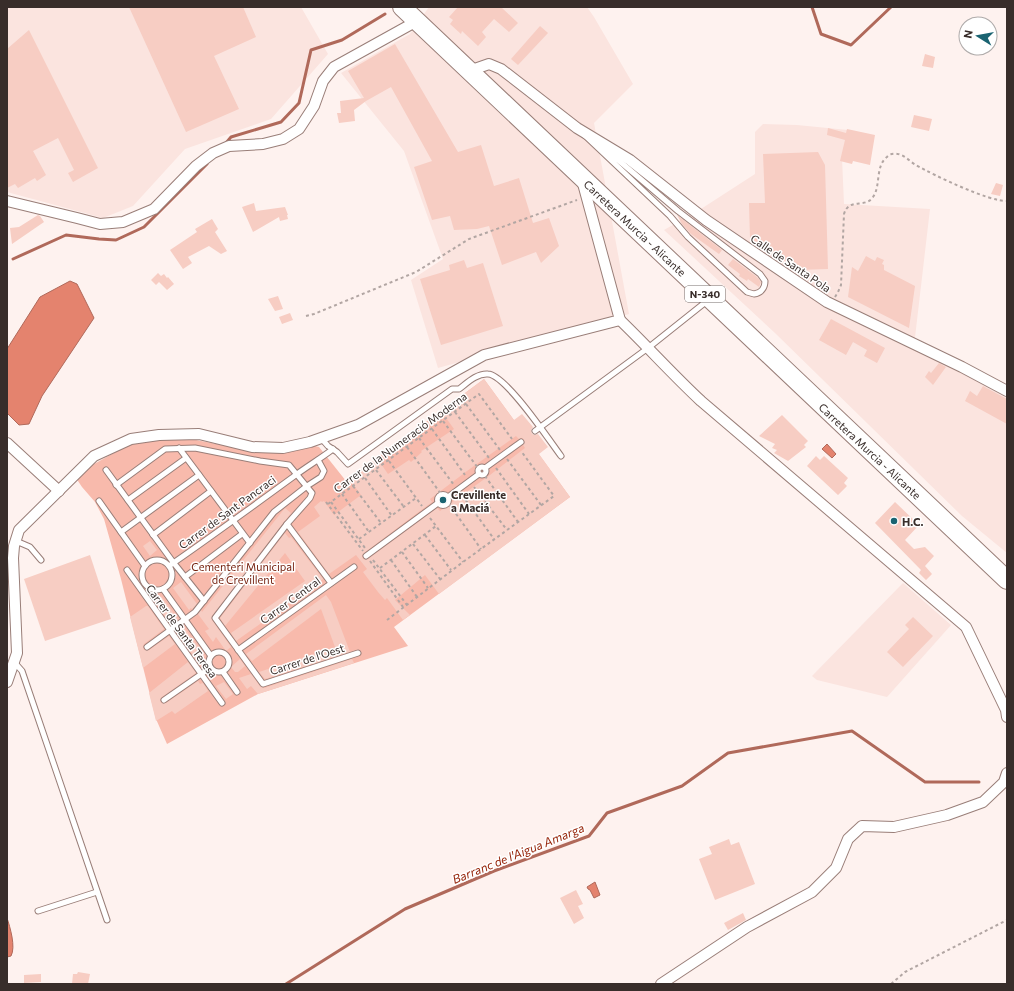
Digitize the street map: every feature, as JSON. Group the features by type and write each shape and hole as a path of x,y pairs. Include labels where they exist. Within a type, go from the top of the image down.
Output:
{"highway":[{"name":"Carretera Murcia - Alicante","path":"402,7 1007,580"}],"street":[{"path":"7,202 100,224 123,222 154,208 196,166 213,153 229,146 263,144 283,139 299,129 314,106 323,81 334,68 417,21"},
{"name":"Calle de Santa Pola","path":"469,71 489,64 501,69 577,128 630,160 706,220 827,302 962,367 1007,392"},
{"path":"581,176 620,320 669,371 734,430 966,628 1006,710 1007,717"},
{"path":"7,682 16,653 13,558 16,541 20,530 94,456 131,439 159,435 199,434 252,448 283,448 310,442 358,425 484,355 620,320"},
{"path":"7,442 58,491"},
{"path":"661,984 747,927 812,892 836,868 848,839 862,826 894,827 947,815 983,802 1004,782 1007,773"}],"lane":[{"path":"577,128 617,159 678,212 760,274 765,281 764,288 754,294 747,292 688,237 670,216 577,128"},
{"path":"537,429 648,348 710,299"},
{"path":"321,438 348,464 452,389 459,390 480,375 490,374 499,380 518,398 537,429 561,456"},
{"path":"438,503 444,506 448,500 481,473 486,472 485,468 521,442"},
{"path":"179,448 250,543"},
{"path":"116,485 165,449 194,448 289,465 307,486 312,493 310,498 287,524 215,618 238,650"},
{"name":"Carrer de Sant Pancraci","path":"171,564 233,521 297,473 333,449"},
{"path":"128,500 186,458"},
{"path":"147,647 195,612 274,512 321,477 324,471 318,460"},
{"path":"106,470 153,535 171,564 185,577 204,601"},
{"path":"121,532 199,475"},
{"path":"153,535 211,492"},
{"path":"366,556 438,503 438,498 441,494 445,494 448,500"},
{"path":"99,501 145,566"},
{"path":"287,524 331,583"},
{"path":"185,577 242,534"},
{"path":"16,541 30,547 40,560"},
{"path":"156,560 171,564 171,580 169,585 163,589 156,590 147,586 142,578 142,573 145,566 151,561 156,560"},
{"name":"Carrer Central","path":"238,650 354,567"},
{"name":"Carrer de Santa Teresa","path":"127,570 222,703"},
{"path":"142,591 147,586"},
{"path":"163,589 211,656"},
{"name":"Carrer de l'Oest","path":"238,650 263,684 358,653"},
{"path":"213,653 224,653 228,658 229,664 226,670 223,672 216,672 210,668 208,662 211,656 213,653"},
{"path":"14,662 22,671 107,920"},
{"path":"164,700 210,668"},
{"path":"223,672 237,692"},
{"path":"38,911 97,892"}],"path":[{"path":"827,302 834,298 841,285 845,209 852,204 866,202 874,196 881,166 885,158 888,156 898,154 916,165 953,182 994,199 1007,201"},
{"path":"306,316 416,272 469,240 586,197"},
{"name":"Carrer de la Numeració Moderna","path":"328,504 479,394"},
{"path":"443,421 518,522"},
{"path":"407,447 441,494"},
{"path":"376,470 404,507"},
{"path":"365,478 392,516"},
{"path":"353,486 381,524"},
{"path":"342,494 369,532"},
{"path":"387,620 452,570 554,496"},
{"path":"359,540 416,498"},
{"path":"448,500 481,549"},
{"path":"380,568 436,526"},
{"path":"425,535 452,570"},
{"path":"414,544 440,579"},
{"path":"402,552 428,588"},
{"path":"391,560 417,597"},
{"path":"891,984 905,972 1007,920"}],"shaded area":[{"path":"7,7 301,7 328,54 271,119 185,149 133,206 103,218 7,192"},
{"path":"429,7 587,7 594,17 633,84 594,123 629,314 438,368 411,280 443,259 404,151 341,73 410,34"},
{"path":"763,124 797,125 848,130 842,158 844,204 930,209 914,346 1007,398 1007,553 962,516 775,333 664,230 704,207 755,174 755,132"},
{"path":"70,281 77,284 94,318 42,396 29,424 19,425 7,413 7,349 40,297"},
{"path":"827,444 836,454 832,458 822,449"},
{"path":"903,583 951,625 887,697 817,680 812,676"},
{"path":"595,882 600,895 594,898 587,887"},
{"path":"7,918 10,926 13,948 11,956 7,957"}],"green space":[{"name":"Cementeri Municipal de Crevillent","path":"484,379 570,497 394,627 408,646 258,694 167,744 156,719 121,579 104,519 95,502 76,478 87,468 128,445 157,439 176,438 191,439 262,453 315,446 319,447 346,481"}],"building":[{"path":"129,7 243,7 256,37 214,56 239,109 186,132"},
{"path":"458,7 501,7 518,23 509,32 494,19 482,32 486,37 478,46 462,31 461,34 450,24 453,20 449,17"},
{"path":"540,26 548,33 518,65 511,59"},
{"path":"29,30 98,168 73,182 68,173 74,170 58,138 33,151 46,175 37,181 35,178 18,188 15,184 7,188 7,49"},
{"path":"395,44 458,152 481,145 494,186 519,178 533,223 549,218 559,246 541,263 536,252 502,265 489,226 477,229 454,230 450,216 432,220 414,167 432,161 391,87 366,101 354,110 355,121 339,123 337,113 341,113 340,101 364,98 348,71"},
{"path":"925,54 935,57 933,68 922,66"},
{"path":"914,115 932,119 929,131 911,127"},
{"path":"828,128 846,133 847,129 875,135 870,165 853,161 852,164 840,161 845,140 827,135"},
{"path":"818,152 825,165 828,269 798,270 750,239 749,203 765,203 763,154"},
{"path":"996,183 1003,185 1000,196 991,194"},
{"path":"254,203 256,211 285,207 288,219 280,221 279,217 253,232 242,207"},
{"path":"38,215 44,222 12,244 10,228 19,227"},
{"path":"677,215 722,250 719,254 691,234 682,224"},
{"path":"212,219 218,229 215,232 227,251 221,254 209,246 188,257 192,263 183,269 170,250 197,232 195,229"},
{"path":"866,256 875,261 877,257 884,260 882,264 884,265 884,270 915,286 909,328 848,297 852,267 858,271"},
{"path":"733,259 757,277 761,282 759,287 748,279 747,281 739,276 740,274 728,265"},
{"path":"464,260 467,268 483,263 503,326 441,345 420,279 450,270 449,265"},
{"path":"158,273 161,276 164,274 174,284 167,290 159,282 156,285 151,280"},
{"path":"278,296 283,309 275,311 268,299"},
{"path":"290,313 293,320 282,324 279,317"},
{"path":"831,319 885,348 877,363 864,356 867,350 853,342 846,355 819,340"},
{"path":"939,363 946,367 933,385 925,377 929,371 931,373"},
{"path":"484,379 514,420 522,414 533,427 531,430 532,434 538,434 548,447 539,454 570,497 439,594 425,575 395,600 410,615 403,620 387,598 385,600 363,572 367,569 356,555 329,574 298,532 320,516 314,507 321,501 324,501 334,515 361,495 349,479 377,458 388,474 409,460 411,462 422,452 421,451 454,429 441,411","holes":["516,436 519,439 522,438 524,440 523,445 525,448 490,475 440,511 437,508 368,559 363,559 362,556 364,553 432,502 430,499"]},
{"path":"983,386 1007,399 1007,424 965,401 970,391 977,396"},
{"path":"782,415 808,441 804,445 806,447 788,461 774,453 777,450 772,448 775,444 759,436"},
{"path":"816,456 820,460 824,456 848,478 844,483 847,486 838,495 807,466"},
{"path":"895,502 919,525 905,540 914,549 925,547 934,556 925,566 932,574 926,580 919,573 921,570 875,523"},
{"path":"285,508 291,513 212,616 212,620 231,647 226,651 216,637 213,642 205,631 209,629 198,614 201,610 202,612"},
{"path":"285,533 289,538 291,537 323,579 236,641 231,633 305,581 285,553 225,626 220,618"},
{"path":"150,541 157,550 150,556 143,546"},
{"path":"90,555 111,619 45,641 24,579"},
{"path":"181,582 197,604 192,609 191,608 189,610 173,588"},
{"path":"326,595 331,602 350,652 265,679 259,672 335,647 321,609 252,661 246,654"},
{"path":"161,596 178,619 171,625 154,601"},
{"path":"148,606 164,629 144,644 144,650 149,650 169,636 175,644 143,668 130,617"},
{"path":"913,617 933,636 903,667 887,652 909,629 905,625"},
{"path":"183,626 205,656 198,662 176,631"},
{"path":"240,659 245,666 238,672 235,672 231,667"},
{"path":"352,659 354,663 258,694 251,686 247,689 239,678 251,674 260,686 264,688"},
{"path":"188,662 196,673 162,697 160,700 161,703 166,703 198,681 200,684 203,683 208,691 175,714 172,711 156,721 149,693"},
{"path":"224,682 233,694 226,699 216,686"},
{"path":"729,839 731,845 739,842 755,884 715,900 699,859 712,854 709,847"},
{"path":"576,890 583,904 578,906 584,918 574,924 560,898"},
{"path":"743,913 746,920 728,930 724,923"},
{"path":"78,972 90,974 88,984 72,984 73,974 77,974"},
{"path":"41,974 41,982 24,983 24,975"}],"waterway":[{"path":"812,7 821,34 851,45 891,7"},
{"path":"226,143 231,137 281,122 299,103 311,50 342,40 385,14"},
{"path":"13,259 66,235 116,240 144,227 207,164"},
{"name":"Barranc de l'Aigua Amarga","path":"286,984 405,909 494,871 589,836 607,813 682,786 728,753 852,731 925,782 979,782"}],"place":[{"name":"Crevillente a Maciá","path":"443,500"},
{"name":"H.C.","path":"894,521"}]}
